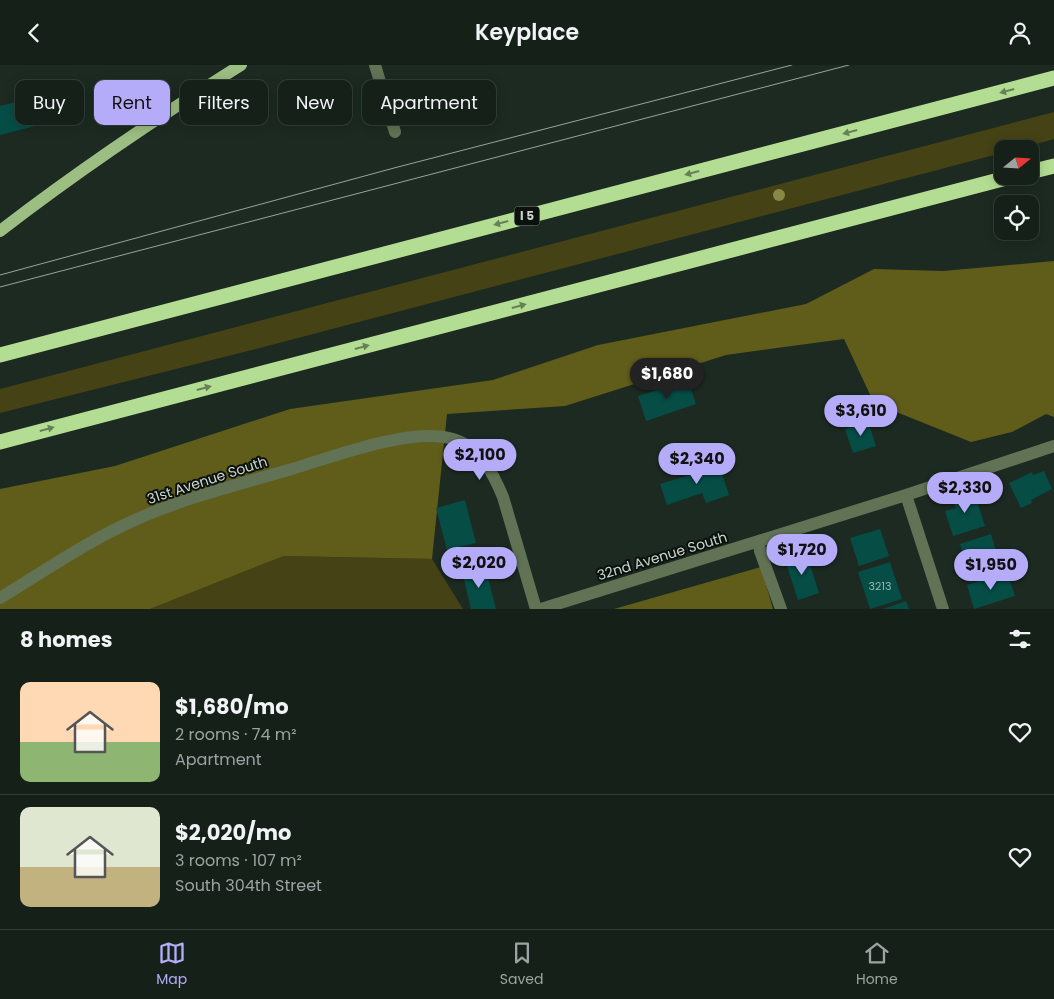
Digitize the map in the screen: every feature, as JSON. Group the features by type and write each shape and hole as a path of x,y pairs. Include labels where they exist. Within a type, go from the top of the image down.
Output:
{"highway":[{"name":"I 5","path":"0,355 1054,78"},
{"path":"1039,170 1054,166"},
{"path":"0,442 994,181"}],"main road":[{"path":"0,231 59,185 154,119 242,65"}],"street":[{"path":"374,65 395,132"},
{"name":"31st Avenue South","path":"0,598 93,542 142,516 180,501 352,451 399,439 428,435 452,438 475,451 496,480 536,609"},
{"name":"32nd Avenue South","path":"541,609 1054,447"},
{"path":"906,495 943,609"},
{"path":"759,541 760,551 781,609"}],"shaded area":[{"path":"1054,112 1054,139 1039,143 1039,140 994,140 994,155 260,348 0,413 0,389"},
{"path":"1054,261 1054,417 1046,414 1012,432 971,442 874,403 844,339 726,355 565,406 447,414 432,559 284,556 150,609 0,609 0,489 115,466 290,409 493,380 598,345 806,304 874,269 943,271"},
{"path":"284,556 432,559 463,609 150,609"},
{"path":"761,567 773,609 614,609"}],"building":[{"path":"15,102 15,125 39,125 0,135 0,106"},
{"path":"688,380 696,404 646,421 638,396"},
{"path":"868,421 876,446 853,453 845,429"},
{"path":"704,459 707,469 719,465 729,495 706,503 702,493 667,505 660,484 696,473 692,462"},
{"path":"1044,471 1052,489 1031,500 1032,503 1021,508 1009,483 1032,472 1033,475"},
{"path":"973,489 985,526 953,536 945,511 956,508 952,496"},
{"path":"465,500 476,543 447,550 436,508"},
{"path":"880,529 889,556 859,566 850,538"},
{"path":"991,534 999,561 968,571 960,544"},
{"path":"806,552 819,593 798,600 785,560"},
{"path":"890,562 902,599 870,609 858,572"},
{"path":"485,566 496,609 471,609 462,572"},
{"path":"1007,572 1015,596 974,609 967,585"},
{"path":"906,601 909,609 883,609"}],"tram line":[{"path":"0,275 394,168 792,65"},
{"path":"0,287 849,65"}]}
